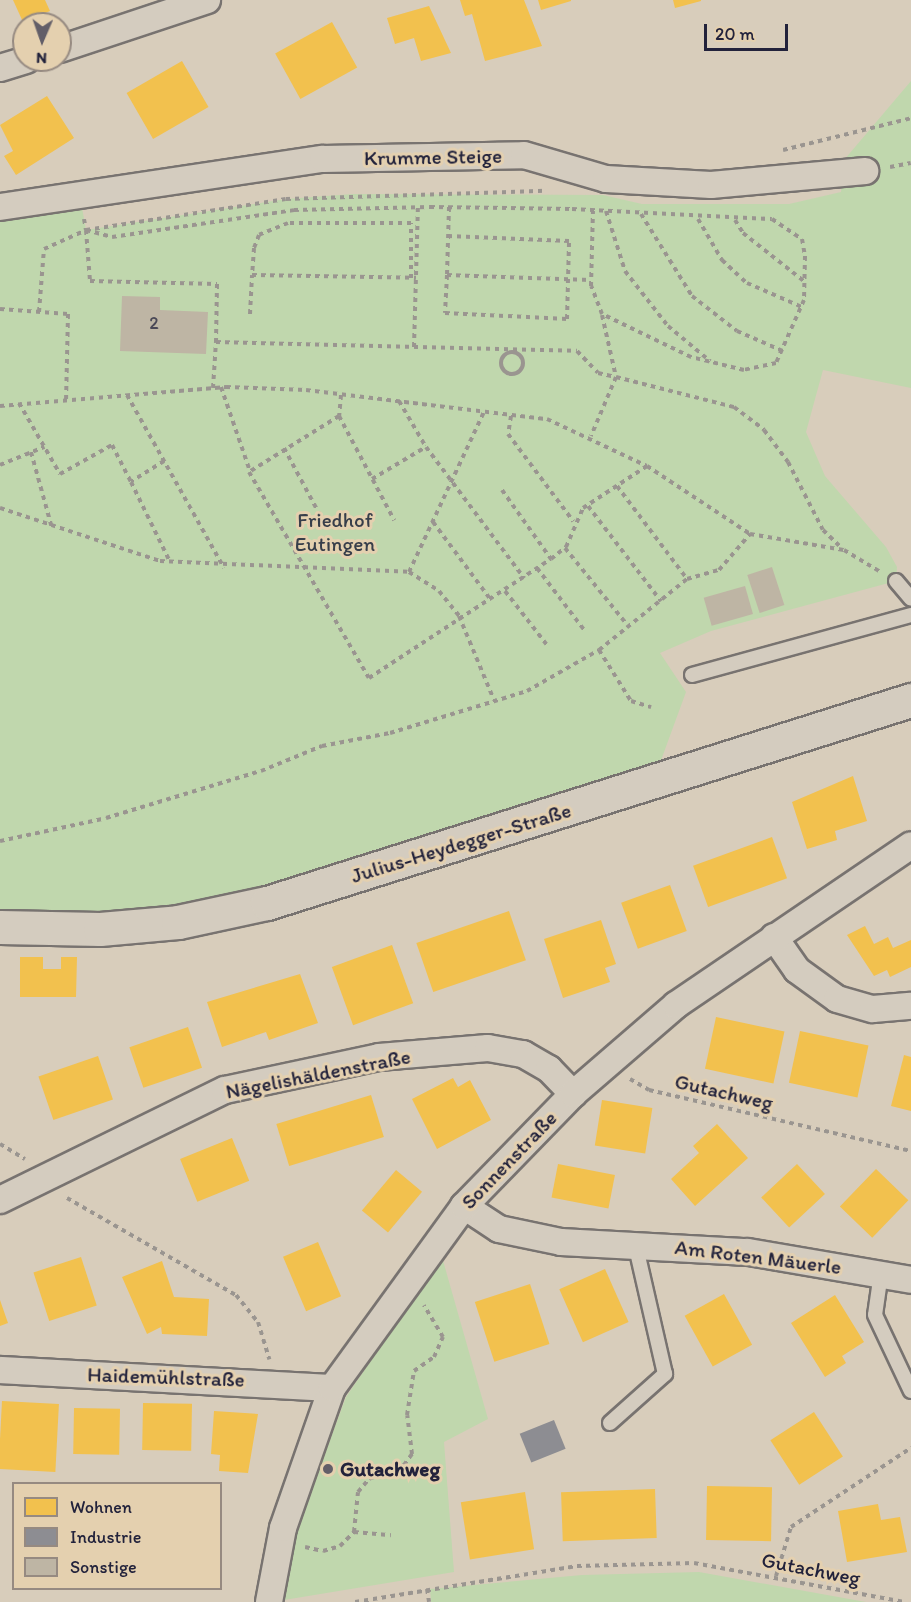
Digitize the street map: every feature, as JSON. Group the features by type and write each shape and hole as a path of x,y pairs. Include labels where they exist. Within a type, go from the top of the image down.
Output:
{"street":[{"path":"72,45 207,0"},
{"name":"Krumme Steige","path":"0,207 323,159 524,155 583,173 711,185 865,171"},
{"name":"Julius-Heydegger-Straße","path":"0,927 100,929 178,922 267,903 911,700"},
{"name":"Sonnenstraße","path":"269,1602 283,1528 332,1388 464,1206 573,1094 612,1058 774,937 911,845"},
{"path":"774,937 797,970 837,999 873,1008 911,1006"},
{"name":"Nägelishäldenstraße","path":"0,1200 225,1090 379,1057 488,1048 523,1054 549,1069 573,1094"},
{"name":"Am Roten Mäuerle","path":"464,1206 499,1229 561,1242 635,1243 748,1252 882,1273 911,1280"},
{"name":"Haidemühlstraße","path":"0,1370 276,1382 332,1388"}],"lane":[{"path":"896,581 911,599"},
{"path":"692,675 911,615"},
{"path":"610,1423 665,1374 635,1243"},
{"path":"882,1273 875,1315 911,1391"}],"path":[{"path":"774,152 911,118"},
{"path":"39,312 44,249 86,230 286,199 552,190 583,173"},
{"path":"80,196 86,230 90,281 217,284 213,388"},
{"path":"86,230 112,237 294,210 449,207 606,211 698,219 772,219 788,226 802,239 806,282 802,307 785,352 761,370 710,362 665,348 602,314"},
{"path":"448,236 569,241 567,319 445,313 449,207"},
{"path":"414,278 418,208"},
{"path":"591,435 616,376 602,314 591,280 593,211"},
{"path":"606,211 626,271 668,326 710,362"},
{"path":"641,214 692,296 737,331 785,352"},
{"path":"698,219 722,260 747,283 802,307"},
{"path":"735,219 743,233 806,282"},
{"path":"250,314 252,275 259,236 270,227 375,221 411,223 414,347"},
{"path":"252,275 414,278"},
{"path":"447,275 591,280"},
{"path":"0,309 68,314 66,399"},
{"path":"216,342 577,351 598,373 734,407 764,430 788,462 823,530 844,550 896,581"},
{"path":"517,350 519,373 507,376 505,354 517,350"},
{"path":"0,406 221,387 398,400 547,419 591,435 647,466 750,534 844,550"},
{"path":"221,387 250,471 369,678 505,591 565,548 573,521 588,507 647,466"},
{"path":"127,394 224,568"},
{"path":"341,395 339,416 394,520"},
{"path":"398,400 426,447 524,578"},
{"path":"18,403 60,474 112,446 170,562"},
{"path":"409,572 484,412"},
{"path":"250,471 339,416"},
{"path":"511,416 508,435 573,521"},
{"path":"0,465 44,447"},
{"path":"372,479 426,447"},
{"path":"284,448 322,519"},
{"path":"31,452 52,528"},
{"path":"131,482 164,461"},
{"path":"617,486 687,579"},
{"path":"502,490 551,558"},
{"path":"588,507 661,601"},
{"path":"0,508 52,528 170,562 224,568 409,572 440,591 460,620 494,700"},
{"path":"433,522 491,600"},
{"path":"0,841 128,811 261,771 322,746 390,733 527,692 599,650 687,579 719,570 750,534"},
{"path":"565,548 629,627"},
{"path":"537,568 585,631"},
{"path":"505,591 547,645"},
{"path":"599,650 631,701 651,707"},
{"name":"Gutachweg","path":"612,1058 626,1076 649,1090 911,1151"},
{"path":"0,1144 23,1158"},
{"path":"40,1182 236,1295 258,1322 276,1382"},
{"path":"291,1544 323,1551 340,1546 354,1532 358,1492 369,1479 404,1465 412,1454 409,1391 414,1371 434,1358 443,1337 424,1304"},
{"path":"776,1576 791,1527 911,1448"},
{"path":"354,1532 391,1535"},
{"name":"Gutachweg","path":"354,1602 577,1566 694,1563 776,1576 904,1602"},
{"path":"427,1589 429,1602"}],"green space":[{"name":"Friedhof Eutingen","path":"911,81 911,388 823,370 806,432 825,476 886,547 897,567 896,581 711,631 660,653 686,692 652,785 267,903 0,927 0,207 80,196 86,230 286,199 353,194 603,195 642,204 789,204 841,192 844,160"},
{"path":"442,1257 488,1419 444,1442 454,1572 284,1600 291,1544 346,1397"},
{"path":"699,1572 866,1602 431,1602 430,1589 582,1575"}],"building: Wohnen":[{"path":"13,0 45,0 50,11 48,12 18,12"},
{"path":"460,0 524,0 542,46 485,61 472,14 465,16"},
{"path":"538,0 571,0 571,1 541,10"},
{"path":"673,0 701,0 701,1 675,8"},
{"path":"429,6 451,53 421,61 414,38 395,44 387,18"},
{"path":"332,22 357,67 300,99 275,54"},
{"path":"182,61 208,107 153,139 127,93"},
{"path":"47,96 74,138 16,175 4,156 13,151 0,125"},
{"path":"853,776 867,821 835,831 837,840 807,849 792,802"},
{"path":"772,837 787,878 708,907 693,866"},
{"path":"670,885 687,931 638,949 621,903"},
{"path":"509,911 526,960 433,992 416,943"},
{"path":"601,920 616,964 605,968 610,982 563,998 544,939"},
{"path":"865,926 874,944 888,937 893,948 911,940 911,967 890,977 887,970 874,976 847,935"},
{"path":"392,945 413,1003 353,1025 332,967"},
{"path":"20,957 43,957 43,969 61,969 61,957 77,957 76,997 20,997"},
{"path":"300,974 318,1023 269,1040 266,1032 222,1047 207,1002"},
{"path":"716,1017 784,1032 773,1083 705,1069"},
{"path":"188,1027 202,1068 143,1088 129,1047"},
{"path":"800,1031 868,1046 857,1097 789,1083"},
{"path":"904,1055 911,1057 911,1111 891,1106"},
{"path":"98,1056 113,1099 53,1120 38,1077"},
{"path":"453,1078 458,1087 470,1080 491,1120 437,1149 412,1099"},
{"path":"371,1095 384,1137 289,1166 276,1124"},
{"path":"602,1100 652,1108 645,1153 595,1145"},
{"path":"717,1124 748,1158 695,1206 671,1179 699,1153 693,1146"},
{"path":"232,1138 249,1181 197,1202 180,1159"},
{"path":"558,1164 615,1175 608,1208 552,1197"},
{"path":"797,1164 825,1194 789,1227 761,1197"},
{"path":"876,1169 908,1200 872,1238 840,1206"},
{"path":"396,1170 422,1192 388,1232 362,1211"},
{"path":"318,1242 341,1296 306,1311 283,1257"},
{"path":"81,1257 97,1306 49,1321 33,1272"},
{"path":"162,1261 174,1297 209,1299 207,1336 162,1334 161,1327 147,1334 122,1277"},
{"path":"605,1269 629,1322 583,1342 559,1289"},
{"path":"530,1284 549,1344 494,1362 475,1302"},
{"path":"724,1294 752,1345 713,1367 685,1316"},
{"path":"835,1295 864,1342 842,1356 846,1363 825,1377 791,1323"},
{"path":"0,1300 8,1323 0,1326"},
{"path":"2,1401 59,1404 55,1472 0,1469"},
{"path":"143,1403 192,1404 191,1451 142,1450"},
{"path":"74,1408 120,1409 119,1455 73,1454"},
{"path":"214,1411 258,1414 248,1473 219,1471 220,1455 211,1454"},
{"path":"814,1412 843,1456 799,1485 770,1440"},
{"path":"707,1486 772,1487 771,1541 706,1540"},
{"path":"655,1489 657,1538 563,1541 561,1492"},
{"path":"525,1492 534,1549 470,1559 461,1502"},
{"path":"878,1504 881,1520 900,1517 907,1552 847,1562 838,1511"}],"building: Industrie":[{"path":"554,1420 566,1449 531,1463 520,1434"}],"building: Sonstige":[{"path":"122,296 160,297 160,310 208,312 206,354 120,351"},
{"path":"772,567 784,605 760,613 747,575"},
{"path":"745,586 753,614 712,626 704,598"}],"place":[{"name":"Gutachweg","path":"328,1469"}]}
